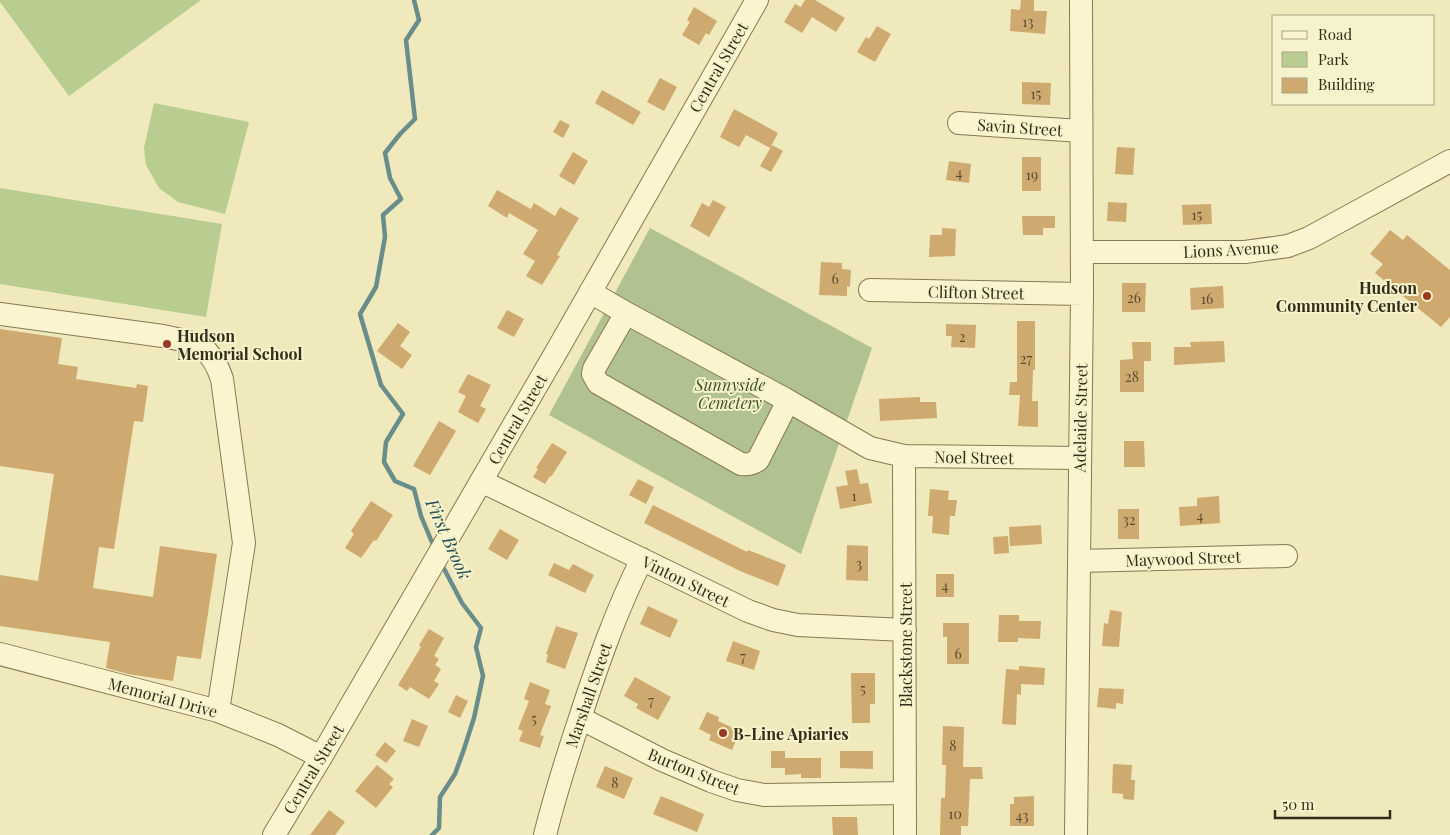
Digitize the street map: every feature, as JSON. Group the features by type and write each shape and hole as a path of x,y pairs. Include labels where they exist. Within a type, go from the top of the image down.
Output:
{"street":[{"name":"Central Street","path":"274,835 481,481 756,0"},
{"name":"Adelaide Street","path":"1076,835 1082,294 1081,0"},
{"name":"Savin Street","path":"959,123 1082,131"},
{"name":"Lions Avenue","path":"1082,252 1245,252 1288,246 1310,238 1450,161"},
{"name":"Clifton Street","path":"870,290 1082,294"},
{"name":"Noel Street","path":"590,292 870,448 904,456 1079,458"},
{"path":"626,313 594,369 595,379 598,383 741,464 748,465 758,460 784,409 785,399"},
{"path":"0,314 163,336 200,346 210,354 217,364 222,379 244,543 218,711"},
{"name":"Blackstone Street","path":"904,456 905,835"},
{"name":"Vinton Street","path":"481,481 748,611 773,620 798,625 905,630"},
{"name":"Maywood Street","path":"1079,561 1286,556"},
{"name":"Marshall Street","path":"546,835 563,768 602,650 624,594 642,559"},
{"name":"Memorial Drive","path":"0,654 218,711 278,735 321,757"},
{"name":"Burton Street","path":"580,718 662,760 736,790 764,795 905,794"}],"green space":[{"path":"0,0 201,0 69,96"},
{"path":"154,103 249,122 225,214 178,202 159,188 146,165 144,148"},
{"path":"0,188 222,224 206,317 0,284"},
{"name":"Sunnyside Cemetery","path":"650,228 872,348 801,554 549,415"}],"building":[{"path":"805,0 815,0 845,18 836,32 812,17 802,33 784,22 795,4 801,7"},
{"path":"1021,0 1034,0 1034,11 1047,11 1045,34 1010,31 1011,9 1020,10"},
{"path":"694,7 717,21 709,35 706,33 699,45 682,35 690,22 687,20"},
{"path":"877,26 891,34 875,62 857,52 866,37 869,39"},
{"path":"660,78 677,87 664,111 647,102"},
{"path":"1022,82 1051,83 1050,105 1022,104"},
{"path":"602,90 641,112 633,125 595,103"},
{"path":"734,109 778,133 770,148 746,135 739,147 720,137"},
{"path":"560,120 570,125 563,138 553,132"},
{"path":"772,145 783,151 771,172 760,166"},
{"path":"1117,147 1135,148 1133,175 1115,174"},
{"path":"573,152 588,161 574,185 559,176"},
{"path":"1022,157 1041,157 1041,191 1022,191"},
{"path":"949,161 971,164 969,183 946,180"},
{"path":"497,190 531,209 534,203 555,216 560,207 579,218 557,255 560,256 542,285 526,276 535,261 523,254 538,230 509,213 507,218 488,206"},
{"path":"713,200 726,207 709,237 690,226 702,203 709,207"},
{"path":"1108,202 1127,203 1126,222 1107,221"},
{"path":"1211,204 1212,224 1183,225 1182,205"},
{"path":"1022,216 1055,216 1055,228 1043,228 1043,235 1023,235"},
{"path":"942,228 956,229 955,256 929,257 930,235 942,235"},
{"name":"Hudson Community Center","path":"1390,230 1403,240 1407,235 1450,270 1450,317 1441,327 1375,273 1383,264 1370,254"},
{"path":"821,262 842,263 842,269 851,270 850,287 847,286 847,296 819,295"},
{"path":"1122,283 1146,283 1145,312 1122,312"},
{"path":"1223,286 1224,308 1191,310 1190,288"},
{"path":"507,310 524,319 514,337 497,328"},
{"path":"1017,321 1035,321 1035,370 1033,370 1032,401 1038,401 1038,427 1018,426 1020,395 1009,395 1010,382 1017,382"},
{"path":"398,323 410,332 400,346 412,355 402,369 377,351"},
{"path":"946,324 976,325 975,348 951,347 952,336 946,336"},
{"path":"0,329 62,338 58,364 78,367 76,379 136,388 137,384 148,386 143,422 134,421 114,549 99,547 93,588 153,597 160,546 217,554 201,659 177,656 173,681 128,674 106,668 110,642 0,626 0,575 38,581 54,474 0,466"},
{"path":"1224,341 1225,362 1174,365 1174,347 1191,347 1190,342"},
{"path":"1132,342 1151,342 1151,361 1144,361 1144,392 1120,392 1120,360 1133,359"},
{"path":"468,374 491,385 480,406 486,409 478,423 458,412 466,396 458,392"},
{"path":"920,397 920,402 936,402 937,418 880,421 879,399"},
{"path":"439,421 456,431 430,475 413,466"},
{"path":"1124,441 1144,441 1145,467 1124,467"},
{"path":"552,443 567,452 545,484 533,477 538,469 536,468"},
{"path":"857,469 860,484 868,483 872,503 840,509 836,487 848,485 845,471"},
{"path":"638,479 654,487 646,504 629,495"},
{"path":"930,489 949,491 948,500 957,500 955,516 950,516 949,535 932,533 933,516 928,516"},
{"path":"1219,496 1220,523 1180,526 1179,507 1197,506 1197,498"},
{"path":"371,501 393,515 376,541 374,540 361,558 345,548 354,534 351,531"},
{"path":"653,505 747,552 748,550 786,565 778,586 740,571 644,523"},
{"path":"1118,509 1139,509 1139,539 1118,539"},
{"path":"1041,525 1042,544 1010,546 1009,527"},
{"path":"500,529 519,540 507,560 488,549"},
{"path":"1008,536 1009,553 994,554 993,537"},
{"path":"847,545 868,546 868,581 846,580"},
{"path":"554,563 569,570 573,564 594,575 585,593 548,575"},
{"path":"936,574 954,574 954,597 936,597"},
{"path":"648,606 678,620 670,638 640,624"},
{"path":"1110,610 1122,612 1119,647 1102,646 1104,623 1108,624"},
{"path":"999,615 1019,615 1019,621 1041,621 1040,639 1018,638 1018,642 998,642"},
{"path":"943,623 969,623 969,664 947,664 947,637 943,637"},
{"path":"556,626 578,633 565,669 546,662 548,655 546,654"},
{"path":"429,629 444,638 434,656 439,659 435,665 441,669 434,681 439,684 429,699 410,687 407,691 398,685 421,647 419,645"},
{"path":"733,641 760,651 754,670 726,661"},
{"path":"1019,666 1045,668 1044,685 1021,684 1021,695 1017,694 1016,725 1002,724 1006,669 1019,670"},
{"path":"851,673 875,673 875,704 870,704 870,723 852,723"},
{"path":"635,677 671,697 658,720 636,708 638,704 624,696"},
{"path":"530,682 550,690 545,704 551,706 540,735 544,736 540,748 519,741 523,731 518,729 529,701 524,699"},
{"path":"1099,688 1124,689 1123,704 1116,703 1116,709 1097,707"},
{"path":"456,695 468,701 460,718 448,712"},
{"name":"B-Line Apiaries","path":"707,712 719,717 718,721 740,731 732,750 709,740 711,735 699,729"},
{"path":"412,719 428,726 419,747 403,741"},
{"path":"943,726 964,727 963,767 982,767 983,779 970,779 968,826 961,826 961,835 940,835 941,798 945,798 946,765 942,765"},
{"path":"385,742 396,751 386,763 375,755"},
{"path":"771,751 785,751 785,758 821,758 821,778 801,778 801,774 785,775 785,768 771,768"},
{"path":"840,751 873,751 873,769 840,768"},
{"path":"1113,764 1132,765 1131,780 1135,780 1134,800 1123,799 1123,794 1112,793"},
{"path":"377,765 394,779 389,784 393,787 376,808 355,791"},
{"path":"605,766 633,778 624,799 596,787"},
{"path":"661,796 704,814 697,832 653,814"},
{"path":"1034,796 1034,826 1010,826 1010,804 1014,804 1014,797"},
{"path":"329,810 345,822 335,835 310,835"},
{"path":"832,817 857,817 858,835 833,835"}],"waterway":[{"name":"First Brook","path":"414,0 419,20 406,40 415,119 385,153 390,178 401,199 383,215 385,237 376,287 360,314 381,385 403,414 386,442 384,462 395,481 414,489 421,516 434,547"},
{"name":"First Brook","path":"432,835 439,828 440,797 455,774 463,752 474,718 483,676 476,647 481,628 462,603 441,563"}],"place":[{"name":"Hudson Community Center","path":"1427,296"},
{"name":"Hudson Memorial School","path":"167,344"},
{"name":"B-Line Apiaries","path":"723,733"}]}
